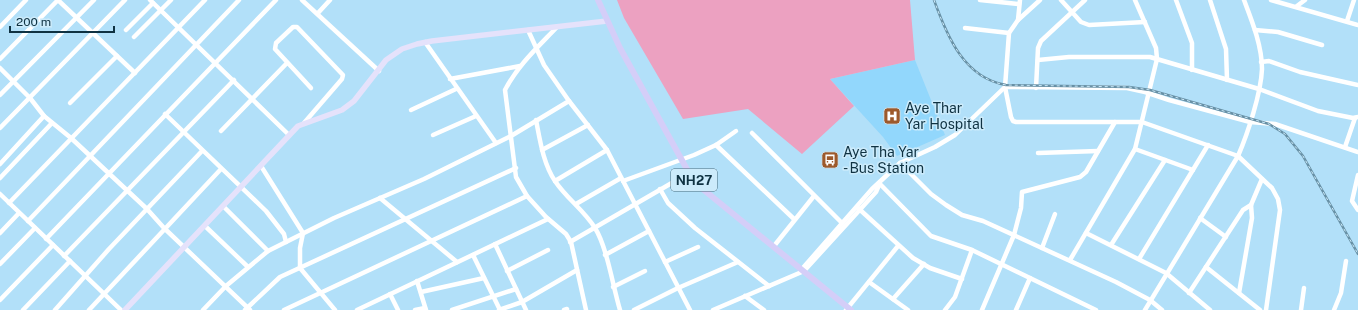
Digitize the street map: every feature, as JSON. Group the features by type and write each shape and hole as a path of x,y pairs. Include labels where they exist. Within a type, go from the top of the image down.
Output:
{"highway":[{"name":"NH27","path":"598,0 607,21 680,159 699,186 774,246 848,309"}],"main road":[{"path":"125,310 185,248 298,126 324,118 342,110 354,101 379,71 386,60 402,49 425,42 607,21"}],"street":[{"path":"0,27 26,0"},
{"path":"0,58 58,0 135,74"},
{"path":"0,95 94,0"},
{"path":"0,128 125,0"},
{"path":"134,37 171,0"},
{"path":"9,203 205,0"},
{"path":"28,220 239,0"},
{"path":"46,239 276,0"},
{"path":"302,0 318,13 379,71"},
{"path":"318,13 330,0"},
{"path":"980,0 1020,2 1018,20"},
{"path":"1040,0 1018,20 1010,33 1005,88 1011,117 1016,122 1142,122 1238,156 1276,194 1280,210 1266,310"},
{"path":"1061,0 1081,22 1089,25 1097,26 1145,22"},
{"path":"1036,88 1038,48 1041,41 1085,0"},
{"path":"1070,260 1135,149 1142,122 1157,59 1156,48 1135,0"},
{"path":"1176,0 1192,43 1192,70"},
{"path":"1210,0 1226,49 1227,80"},
{"path":"1145,310 1238,156 1250,122 1259,89 1262,69 1255,30 1244,0"},
{"path":"1272,0 1286,2 1358,25"},
{"path":"1297,6 1305,0"},
{"path":"1347,21 1354,0"},
{"path":"126,30 152,1 177,28 234,80 289,135"},
{"path":"304,123 344,75 297,27 293,27 275,46 275,49 287,64 311,88"},
{"path":"557,27 520,66 505,90 516,177 527,196 548,219 566,234 570,242 586,310"},
{"path":"965,28 1010,33"},
{"path":"528,30 544,65 606,150 690,310"},
{"path":"1255,30 1278,32 1322,45"},
{"path":"425,42 456,89 496,143"},
{"path":"70,103 116,56"},
{"path":"1038,60 1069,57 1150,57 1259,89 1318,111 1357,117 1345,147"},
{"path":"1261,62 1269,61 1300,72 1358,85"},
{"path":"221,131 287,64"},
{"path":"450,79 520,66"},
{"path":"0,68 30,98 44,116 71,138 127,190 248,309 280,277 516,168"},
{"path":"64,256 234,80"},
{"path":"713,310 803,270 879,183 900,163 935,147 955,135 1005,88 1127,88 1250,122 1275,124 1358,152"},
{"path":"411,110 456,89"},
{"path":"203,310 226,286 268,251 303,233 424,179 511,136 569,101"},
{"path":"165,114 266,211 284,234 286,242"},
{"path":"0,164 44,116"},
{"path":"433,135 476,116"},
{"path":"536,120 542,150 555,181 576,204 595,229 605,255 620,310"},
{"path":"982,310 1014,235 1021,208 1022,192 1080,177 1086,172 1115,122"},
{"path":"0,178 52,123"},
{"path":"542,150 588,125"},
{"path":"576,204 622,180 716,145 736,131"},
{"path":"752,132 842,223"},
{"path":"716,145 794,219"},
{"path":"1139,259 1208,145"},
{"path":"1135,149 1193,170"},
{"path":"555,181 606,150"},
{"path":"55,310 202,151"},
{"path":"1038,153 1098,151"},
{"path":"1112,245 1165,160"},
{"path":"900,163 932,194 957,212 1070,260 1150,300 1162,310"},
{"path":"261,166 303,233 300,248 300,268 335,310"},
{"path":"89,310 164,228 221,169"},
{"path":"570,242 595,229 635,203 689,173"},
{"path":"1358,175 1352,201 1358,210"},
{"path":"1239,293 1252,218 1251,205 1262,179"},
{"path":"879,183 932,236 972,250 1096,310"},
{"path":"660,189 668,203 695,228 769,286"},
{"path":"0,195 28,220 120,310"},
{"path":"284,310 527,196"},
{"path":"774,246 794,219 814,196"},
{"path":"380,198 457,262"},
{"path":"1189,293 1243,210 1251,205"},
{"path":"223,206 268,251"},
{"path":"803,270 842,223 858,208"},
{"path":"858,208 898,246 924,264 962,279"},
{"path":"0,233 19,212"},
{"path":"1042,248 1055,214"},
{"path":"1200,218 1226,237"},
{"path":"357,310 548,219"},
{"path":"205,226 248,267"},
{"path":"0,264 35,228"},
{"path":"605,255 649,231"},
{"path":"1086,233 1166,273 1210,310"},
{"path":"494,244 526,310"},
{"path":"0,300 53,245"},
{"path":"848,309 898,246"},
{"path":"665,262 698,247"},
{"path":"507,271 548,250"},
{"path":"945,310 955,297 972,250"},
{"path":"473,254 500,310 522,302 577,270"},
{"path":"23,310 70,261"},
{"path":"1334,310 1341,293 1346,261"},
{"path":"634,310 678,288 738,262"},
{"path":"893,299 924,264"},
{"path":"1206,267 1260,310"},
{"path":"613,287 645,271"},
{"path":"421,292 484,278"},
{"path":"1016,310 1030,278"},
{"path":"415,310 425,309 418,281"},
{"path":"869,282 908,310"},
{"path":"1301,310 1304,288"},
{"path":"452,310 494,298 516,289"},
{"path":"390,294 398,310"},
{"path":"745,296 764,310"}],"shaded area":[{"path":"617,0 910,0 915,60 830,79 854,106 802,154 748,109 683,119 624,18"},
{"path":"915,60 945,135 897,156 883,137 830,79"}],"railway":[{"path":"934,0 951,41 959,53 968,65 991,81 1006,85 1129,87 1150,90 1269,124 1285,134 1303,156 1358,254"}],"place":[{"name":"Aye Thar Yar Hospital","path":"892,116"},
{"name":"Aye Tha Yar - Bus Station","path":"830,160"}]}
